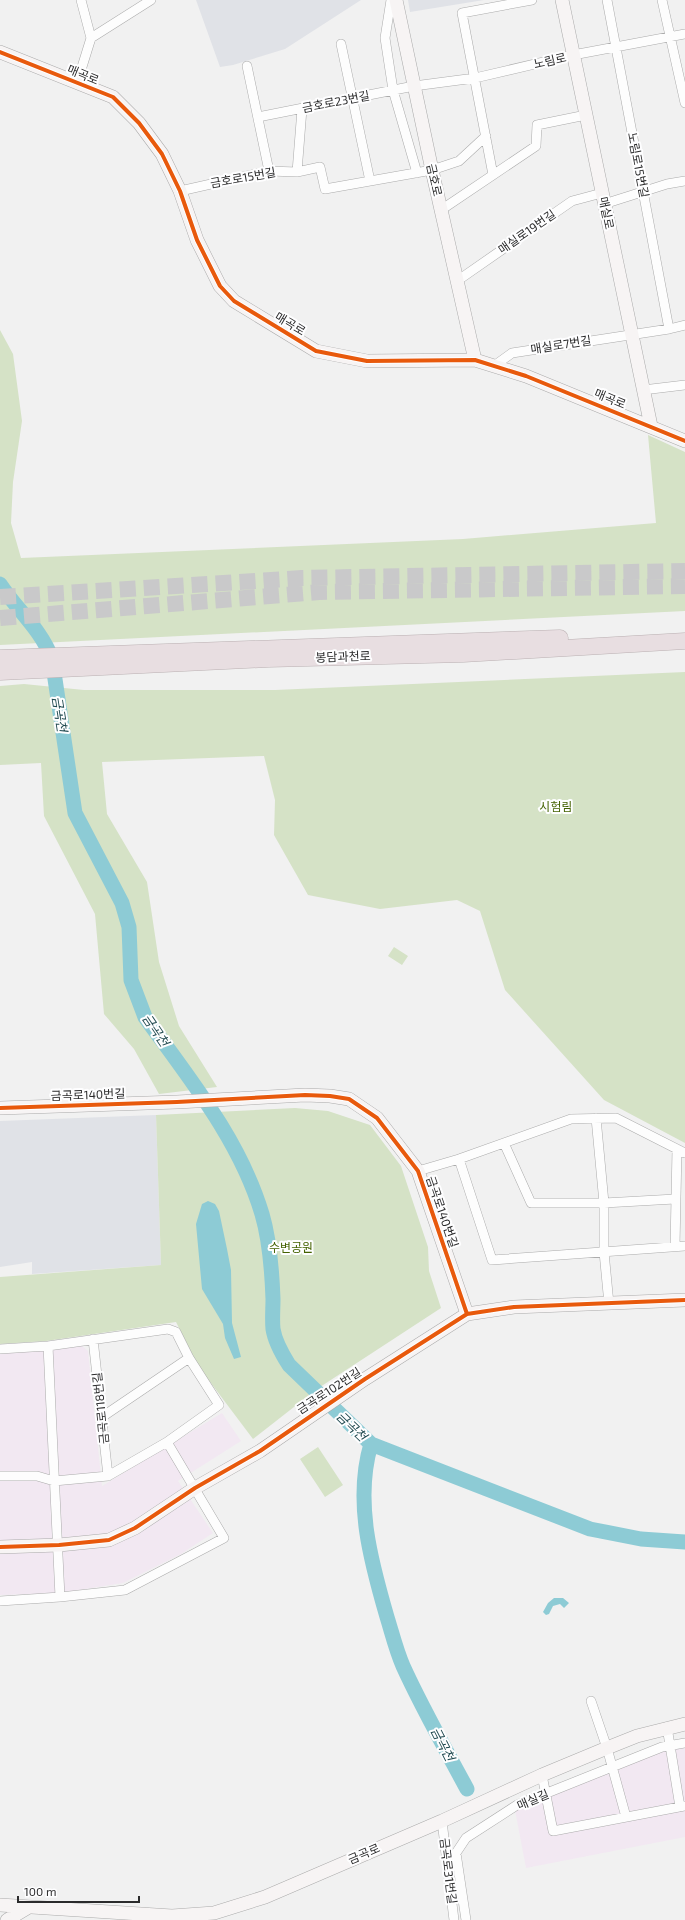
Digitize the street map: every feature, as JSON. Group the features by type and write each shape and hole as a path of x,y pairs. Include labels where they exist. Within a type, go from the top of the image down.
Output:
{"highway":[{"name":"봉담과천로","path":"0,672 102,661 685,630"},
{"name":"봉담과천로","path":"0,658 102,661 268,659 463,654 685,641"}],"street":[{"path":"77,83 91,38 81,0"},
{"path":"91,38 151,0"},
{"path":"391,0 385,38 392,90 417,173"},
{"name":"금호로","path":"396,0 432,170 475,360"},
{"path":"494,175 462,13 532,0"},
{"name":"매실로","path":"562,0 651,426"},
{"name":"노림로15번길","path":"608,0 669,329"},
{"path":"662,0 685,103"},
{"name":"노림로","path":"414,86 475,78 573,55 685,34"},
{"path":"341,44 370,181"},
{"name":"매곡로","path":"0,52 113,97 139,123 162,154 180,191 197,240 220,286 234,301 316,351 367,361 475,360 526,376 685,441"},
{"path":"247,66 269,171"},
{"name":"금호로23번길","path":"258,117 414,86"},
{"path":"297,172 302,109"},
{"path":"441,210 536,146 537,125 586,115"},
{"name":"금호로15번길","path":"180,191 269,171 297,172 320,168 325,189 417,173 432,170 459,161 486,136"},
{"name":"매실로19번길","path":"457,281 572,202 603,199 643,192 685,181"},
{"name":"매실로7번길","path":"494,366 512,353 669,329 685,325"},
{"path":"643,390 685,385"},
{"name":"금곡로140번길","path":"0,1108 177,1102 305,1095 330,1096 349,1099 377,1118 418,1171 467,1314"},
{"path":"596,1118 604,1203 604,1252 609,1304"},
{"path":"418,1171 459,1159 571,1119 616,1118 681,1151 675,1199 675,1246"},
{"path":"504,1143 531,1203 604,1203 675,1199"},
{"path":"459,1159 492,1260 685,1246"},
{"name":"금곡로102번길","path":"0,1547 59,1545 109,1540 135,1528 195,1488 260,1451 300,1422 467,1314 514,1307 685,1300"},
{"path":"0,1349 48,1346 168,1329 176,1332 189,1358 219,1405 167,1442 108,1476 54,1481 37,1476 0,1476"},
{"name":"금곡로118번길","path":"93,1339 108,1476"},
{"path":"48,1346 54,1481 59,1545 60,1597"},
{"path":"102,1417 189,1358"},
{"path":"0,1601 60,1597 125,1590 224,1538 167,1442"},
{"path":"590,1701 607,1748 626,1817"},
{"name":"금곡로","path":"0,1905 52,1907 172,1916 214,1913 265,1898 442,1821 542,1775 607,1748 637,1736 667,1727 685,1724"},
{"path":"542,1775 553,1831 683,1806 667,1727"},
{"name":"매실길","path":"466,1920 456,1853 466,1838 517,1805 662,1747 685,1743"},
{"name":"금곡로31번길","path":"442,1821 454,1920"},
{"path":"7,1920 29,1907"}],"shaded area":[{"path":"196,0 361,0 285,49 233,65 220,67"},
{"path":"408,0 484,0 410,12"},
{"path":"156,1115 161,1265 32,1274 32,1262 0,1267 0,1121"},
{"path":"82,1346 88,1351 102,1486 222,1413 241,1441 178,1481 213,1533 181,1554 123,1583 60,1593 0,1595 0,1354"},
{"path":"685,1739 685,1837 526,1868 515,1810"}],"green space":[{"path":"0,330 13,354 22,421 13,482 11,523 21,558 463,539 656,523 648,435 685,452 685,611 0,645"},
{"name":"시험림","path":"685,672 685,1143 604,1100 505,990 480,911 457,900 380,909 308,895 274,835 275,800 264,756 102,762 107,814 147,882 159,962 179,1026 217,1087 159,1094 134,1049 104,1014 95,914 44,816 41,763 0,765 0,686 24,684 84,690 275,690"},
{"path":"394,947 408,956 402,965 388,956"},
{"name":"수변공원","path":"295,1108 328,1111 370,1125 401,1166 428,1247 429,1271 441,1308 317,1389 253,1439 198,1366 176,1322 46,1341 0,1344 0,1277 161,1265 156,1115"},
{"path":"318,1447 343,1485 325,1497 300,1459"}],"water":[{"path":"208,1201 215,1204 219,1211 231,1270 232,1323 241,1357 234,1359 225,1338 223,1324 202,1289 196,1224 202,1204"},
{"path":"554,1598 563,1598 569,1603 564,1608 560,1604 553,1606 549,1614 546,1615 543,1612 548,1603"}],"waterway":[{"name":"금곡천","path":"0,584 42,638 52,659 75,813 122,903 129,927 131,980 145,1017 196,1087 227,1135 241,1161 262,1214 269,1245 272,1278 273,1329 275,1339 289,1365 371,1444 590,1529 641,1539 685,1542"},
{"name":"금곡천","path":"371,1444 366,1466 364,1509 370,1553 375,1575 396,1648 403,1666 426,1713 467,1789"}],"tunnel":[{"path":"0,597 302,578 685,571"},
{"path":"0,618 319,592 685,586"}],"cycle path":[{"path":"0,52 113,97 139,123 162,154 180,191 197,240 220,286 234,301 316,351 367,361 475,360 526,376 685,441"},
{"path":"0,1108 177,1102 305,1095 330,1096 349,1099 377,1118 418,1171 467,1314"},
{"path":"0,1547 59,1545 109,1540 135,1528 195,1488 260,1451 365,1379 467,1314 514,1307 685,1300"}]}
